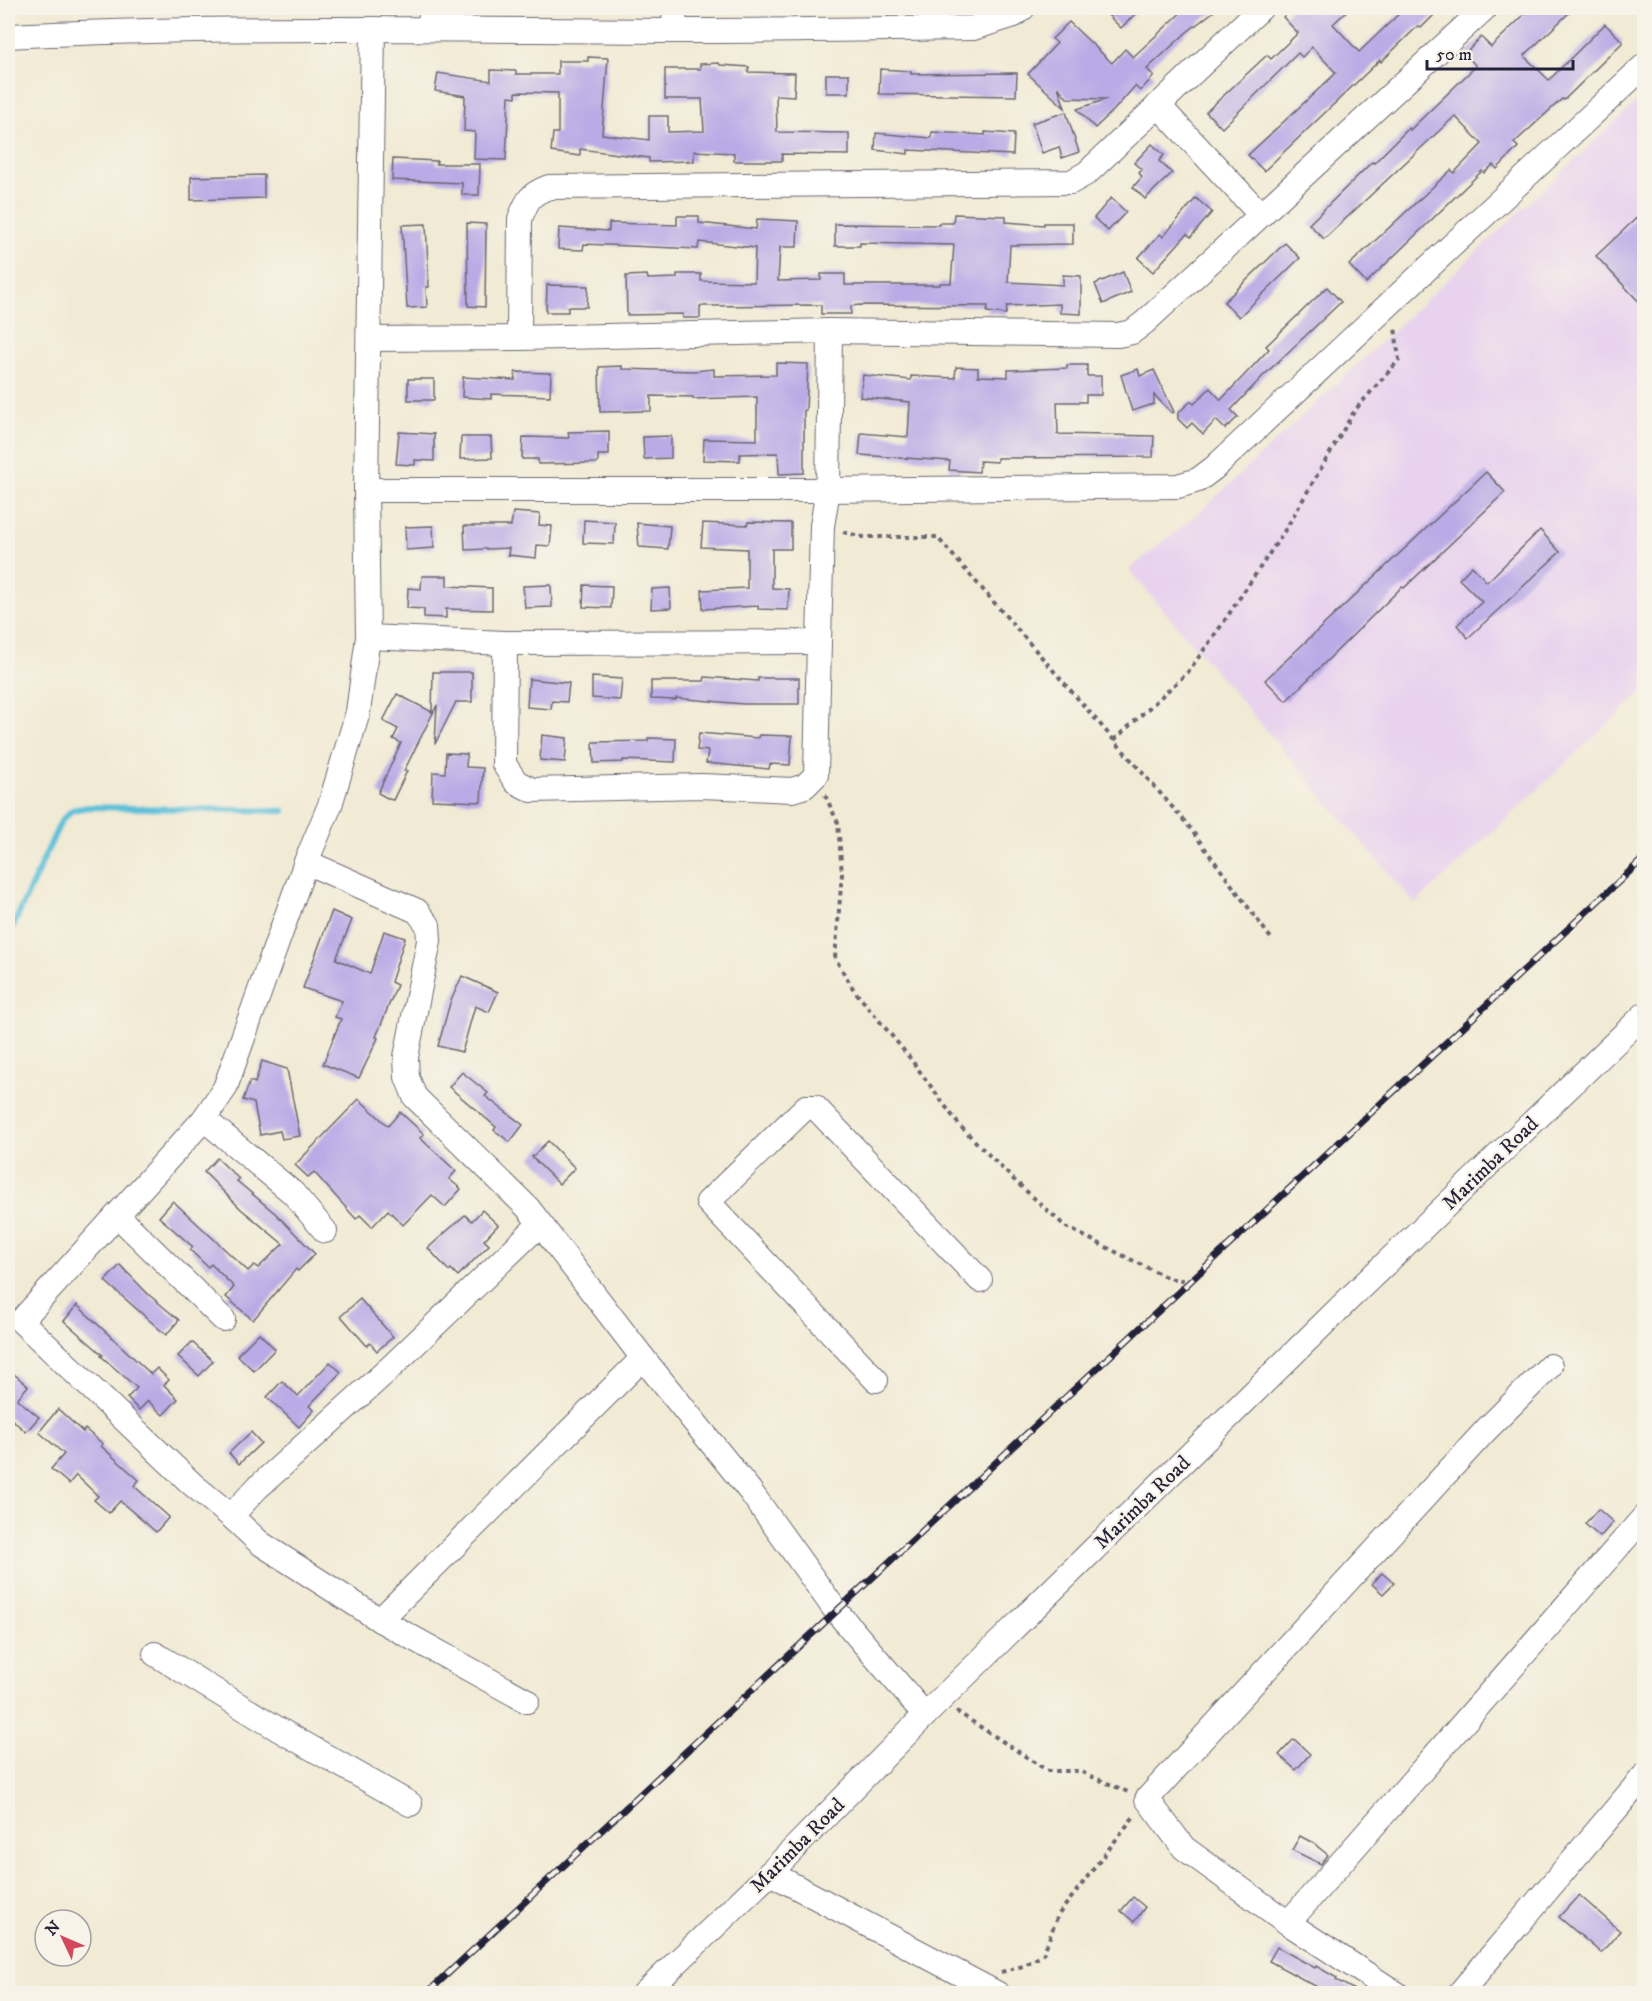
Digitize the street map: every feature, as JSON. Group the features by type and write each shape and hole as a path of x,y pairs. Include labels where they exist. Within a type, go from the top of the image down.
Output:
{"street":[{"path":"8,36 430,18 675,19 973,28 1014,15 1023,8"},
{"path":"519,338 520,219 525,203 535,192 549,187 1071,182 1087,173 1261,8"},
{"path":"369,339 830,331 1118,335 1132,332 1485,8"},
{"path":"360,21 369,339 366,490 368,637 358,712 330,805 306,862 225,1088 204,1119 21,1321 192,1484 260,1543 380,1620 527,1701"},
{"path":"366,490 828,490 1178,486 1198,480 1214,468 1644,66"},
{"path":"1158,105 1261,215"},
{"path":"505,643 504,764 516,782 532,790 702,786 792,790 805,786 816,775 822,526 828,490 830,331"},
{"path":"368,637 505,643 819,642"},
{"path":"306,862 417,911 428,925 429,940 406,1057 407,1077 415,1097 528,1208 643,1358 750,1491 836,1611 933,1707"},
{"name":"Marimba Road","path":"644,1994 770,1873 933,1707 1357,1291 1644,1016"},
{"path":"876,1380 708,1202 806,1107 815,1107 980,1280"},
{"path":"204,1119 293,1193 325,1231"},
{"path":"117,1215 223,1319"},
{"path":"231,1516 257,1488 391,1367 540,1224"},
{"path":"380,1620 643,1358"},
{"path":"1397,1994 1288,1923 1184,1848 1147,1799 1478,1438 1550,1366"},
{"path":"1288,1923 1644,1517"},
{"path":"155,1654 278,1729 410,1804"},
{"path":"1459,1994 1644,1776"},
{"path":"770,1873 998,1994"}],"path":[{"path":"1114,740 1188,672 1287,527 1355,410 1399,360 1394,319 1386,308"},
{"path":"822,526 863,537 937,537 1187,824 1273,941"},
{"path":"816,775 838,823 842,874 835,958 854,990 910,1058 960,1126 1013,1179 1066,1227 1168,1278 1196,1282"},
{"path":"933,1707 1048,1771 1079,1771 1147,1799 1058,1915 1043,1955 1023,1966 971,1980"}],"shaded area":[{"path":"1644,95 1644,690 1415,904 1129,570 1200,512"}],"building":[{"path":"1101,8 1141,8 1121,28"},
{"path":"1186,8 1218,8 1187,32 1147,69 1154,76 1140,91 1135,86 1095,128 1077,109 1107,99 1067,98 1058,87 1065,108 1028,74 1057,43 1052,39 1069,22 1112,63 1125,49 1133,57"},
{"path":"1292,8 1350,8 1333,24 1359,52 1405,8 1441,8 1421,28 1418,26 1381,62 1380,60 1264,171 1248,155 1336,73 1312,47 1302,57 1298,53 1222,128 1206,112 1267,55 1271,59 1298,33 1283,17"},
{"path":"1531,8 1574,8 1524,56 1549,80 1605,24 1623,42 1564,100 1562,99 1514,143 1518,147 1497,169 1493,165 1484,173 1482,171 1366,283 1349,265 1451,170 1454,173 1482,144 1455,116 1324,239 1309,224 1476,66 1465,54 1481,37 1491,47"},
{"path":"588,57 608,58 602,134 649,140 649,116 668,116 668,132 704,131 702,99 665,99 665,69 700,69 700,64 719,63 720,65 749,67 748,72 795,73 794,96 776,95 777,132 849,133 849,155 782,154 782,161 734,161 734,153 694,151 694,161 649,162 649,158 580,149 580,156 551,152 553,133 558,133 558,93 516,92 516,97 509,96 506,160 474,159 475,132 464,131 465,96 435,91 438,73 491,81 491,70 516,71 516,74 558,74 558,61 588,61"},
{"path":"880,69 911,71 911,74 1017,73 1016,96 879,94"},
{"path":"826,74 849,74 849,93 826,93"},
{"path":"1066,112 1079,152 1062,158 1059,147 1042,153 1032,123"},
{"path":"932,132 1014,134 1013,155 908,150 908,154 875,150 876,133 931,138"},
{"path":"1152,144 1164,155 1159,161 1172,173 1145,199 1133,187 1142,177 1139,173 1142,170 1134,163"},
{"path":"393,159 437,161 436,164 480,164 479,195 462,195 462,183 392,180"},
{"path":"264,175 264,198 191,200 191,177"},
{"path":"1111,198 1126,212 1108,231 1094,218"},
{"path":"1196,198 1212,212 1191,237 1187,234 1153,272 1138,258 1160,234 1163,237"},
{"path":"1644,211 1644,307 1596,256"},
{"path":"954,214 1006,216 1006,222 1044,225 1044,223 1073,223 1073,244 1010,245 1008,282 1063,285 1063,275 1081,276 1081,314 1060,313 1060,304 1007,306 1006,314 987,312 988,306 860,305 851,306 851,314 821,314 821,305 700,306 700,318 683,318 683,314 627,315 626,276 647,275 648,279 677,278 677,274 701,274 701,281 754,282 755,248 699,242 698,249 584,244 583,250 558,249 559,228 609,231 609,223 677,225 677,216 699,216 699,223 756,229 757,219 798,221 797,247 780,247 778,281 821,280 821,274 845,274 845,285 940,285 940,283 951,283 954,245 860,243 860,246 835,246 835,224 939,225 939,223 953,223"},
{"path":"467,223 486,224 485,307 468,306"},
{"path":"426,224 429,287 426,287 427,307 407,308 402,225"},
{"path":"1285,243 1300,258 1239,317 1224,302"},
{"path":"1123,272 1131,292 1103,304 1095,284"},
{"path":"547,285 588,286 587,307 568,307 568,312 546,312"},
{"path":"1327,287 1341,302 1263,376 1231,410 1238,417 1225,429 1216,420 1203,434 1192,423 1187,428 1178,419 1178,413 1191,401 1194,404 1210,388 1221,400 1269,349 1266,346"},
{"path":"776,363 808,364 806,410 804,410 804,473 779,474 778,453 740,454 740,461 703,460 704,439 757,440 757,397 693,399 693,397 651,396 651,411 600,412 599,367 622,366 622,369 693,371 714,369 714,376 776,375"},
{"path":"1067,365 1087,365 1087,376 1101,376 1101,395 1086,395 1086,402 1057,402 1058,434 1056,434 1154,436 1153,457 997,458 997,462 980,461 979,472 949,470 950,461 859,455 861,433 908,437 910,402 860,397 863,375 911,380 911,376 955,378 956,367 978,368 978,376 1008,377 1008,370 1067,368"},
{"path":"1138,369 1140,376 1154,370 1174,412 1172,413 1154,395 1154,404 1132,411 1121,375"},
{"path":"515,372 551,373 550,396 491,394 491,399 462,397 463,377 515,380"},
{"path":"408,379 434,379 434,400 408,400"},
{"path":"609,431 609,455 598,455 598,463 538,464 538,459 522,459 523,437 569,438 568,432"},
{"path":"399,432 434,434 434,461 415,460 415,465 396,464"},
{"path":"671,436 671,458 644,459 643,437"},
{"path":"461,437 491,437 492,458 460,459"},
{"path":"1486,472 1505,492 1404,588 1402,587 1286,701 1265,680"},
{"path":"513,512 540,514 539,525 552,526 550,546 537,545 536,558 508,555 509,548 465,550 464,526 511,526"},
{"path":"584,520 615,522 614,544 583,543"},
{"path":"748,522 791,523 791,549 772,549 772,588 789,589 788,610 758,609 758,606 703,609 702,590 747,588 747,549 701,547 703,523 747,525"},
{"path":"637,523 670,526 668,549 639,547"},
{"path":"433,526 434,548 406,550 405,527"},
{"path":"1540,530 1560,552 1468,638 1457,625 1482,602 1459,579 1472,566 1487,582"},
{"path":"422,576 447,576 447,586 492,588 492,610 446,609 446,618 424,617 424,609 407,608 408,588 421,589"},
{"path":"551,585 552,607 525,608 523,586"},
{"path":"584,585 612,586 611,608 583,607"},
{"path":"670,588 671,608 651,609 652,589"},
{"path":"433,672 472,672 472,702 456,702 435,744 437,705 404,771 407,771 393,800 389,799 378,793 401,743 393,739 398,729 383,721 397,694 432,712"},
{"path":"592,677 622,679 620,700 592,698"},
{"path":"705,677 758,681 758,678 799,678 799,704 743,704 676,698 676,700 651,699 651,681 704,681"},
{"path":"529,679 569,683 567,702 552,701 551,709 527,707"},
{"path":"699,733 758,738 759,735 792,736 790,765 770,764 769,769 706,763 708,751 697,750"},
{"path":"542,735 567,738 565,762 540,760"},
{"path":"648,738 676,739 675,762 623,760 623,762 594,763 593,742 648,741"},
{"path":"446,753 467,754 466,767 483,768 481,802 432,800 433,772 445,773"},
{"path":"332,911 352,920 336,959 370,974 384,931 405,938 391,982 397,985 376,1037 378,1038 359,1078 323,1064 341,1019 335,1017 342,1001 303,988"},
{"path":"462,976 498,992 489,1012 475,1006 462,1052 438,1046 450,1003"},
{"path":"262,1061 287,1069 300,1136 282,1139 280,1131 260,1135 254,1103 243,1100 250,1081 255,1083"},
{"path":"462,1072 488,1093 485,1096 523,1125 510,1142 494,1130 496,1127 449,1087"},
{"path":"359,1099 388,1126 400,1112 424,1134 420,1138 456,1171 449,1179 461,1189 445,1207 432,1195 403,1225 388,1210 372,1227 360,1215 356,1219 314,1172 308,1177 295,1165"},
{"path":"548,1141 575,1168 559,1184 532,1157"},
{"path":"217,1158 239,1179 237,1181 276,1214 315,1254 298,1271 296,1269 253,1320 226,1297 234,1287 211,1264 208,1267 190,1250 193,1247 159,1217 173,1201 248,1271 254,1265 258,1268 283,1244 241,1209 204,1172"},
{"path":"482,1210 498,1225 484,1240 489,1245 458,1276 451,1269 449,1271 428,1248 465,1215 472,1221"},
{"path":"120,1265 148,1294 179,1320 166,1335 105,1281"},
{"path":"360,1299 393,1337 377,1351 370,1343 367,1346 341,1316"},
{"path":"77,1305 151,1374 157,1368 169,1380 164,1385 178,1399 163,1415 148,1401 139,1410 127,1398 137,1388 64,1321"},
{"path":"259,1333 275,1349 254,1371 237,1355"},
{"path":"192,1342 213,1361 199,1376 178,1356"},
{"path":"330,1362 341,1372 309,1406 314,1410 299,1427 267,1397 282,1381 298,1396"},
{"path":"14,1374 28,1386 17,1399 39,1417 26,1432 8,1416 8,1382"},
{"path":"58,1409 83,1432 85,1429 103,1444 101,1446 139,1480 134,1486 169,1517 156,1532 120,1501 109,1513 94,1500 98,1496 76,1475 69,1484 51,1469 64,1454 39,1432"},
{"path":"251,1432 261,1443 239,1464 229,1453"},
{"path":"1598,1509 1613,1522 1600,1537 1585,1524"},
{"path":"1382,1573 1394,1583 1383,1594 1372,1584"},
{"path":"1294,1739 1310,1754 1296,1770 1279,1755"},
{"path":"1300,1836 1328,1855 1321,1864 1292,1850"},
{"path":"1579,1895 1620,1931 1601,1953 1559,1917"},
{"path":"1133,1897 1145,1907 1134,1922 1121,1911"},
{"path":"1277,1947 1315,1968 1316,1966 1353,1989 1350,1994 1330,1994 1269,1961"}],"waterway":[{"path":"8,934 61,821 72,810 88,807 284,811"}],"railway":[{"path":"426,1994 1644,858"}]}
